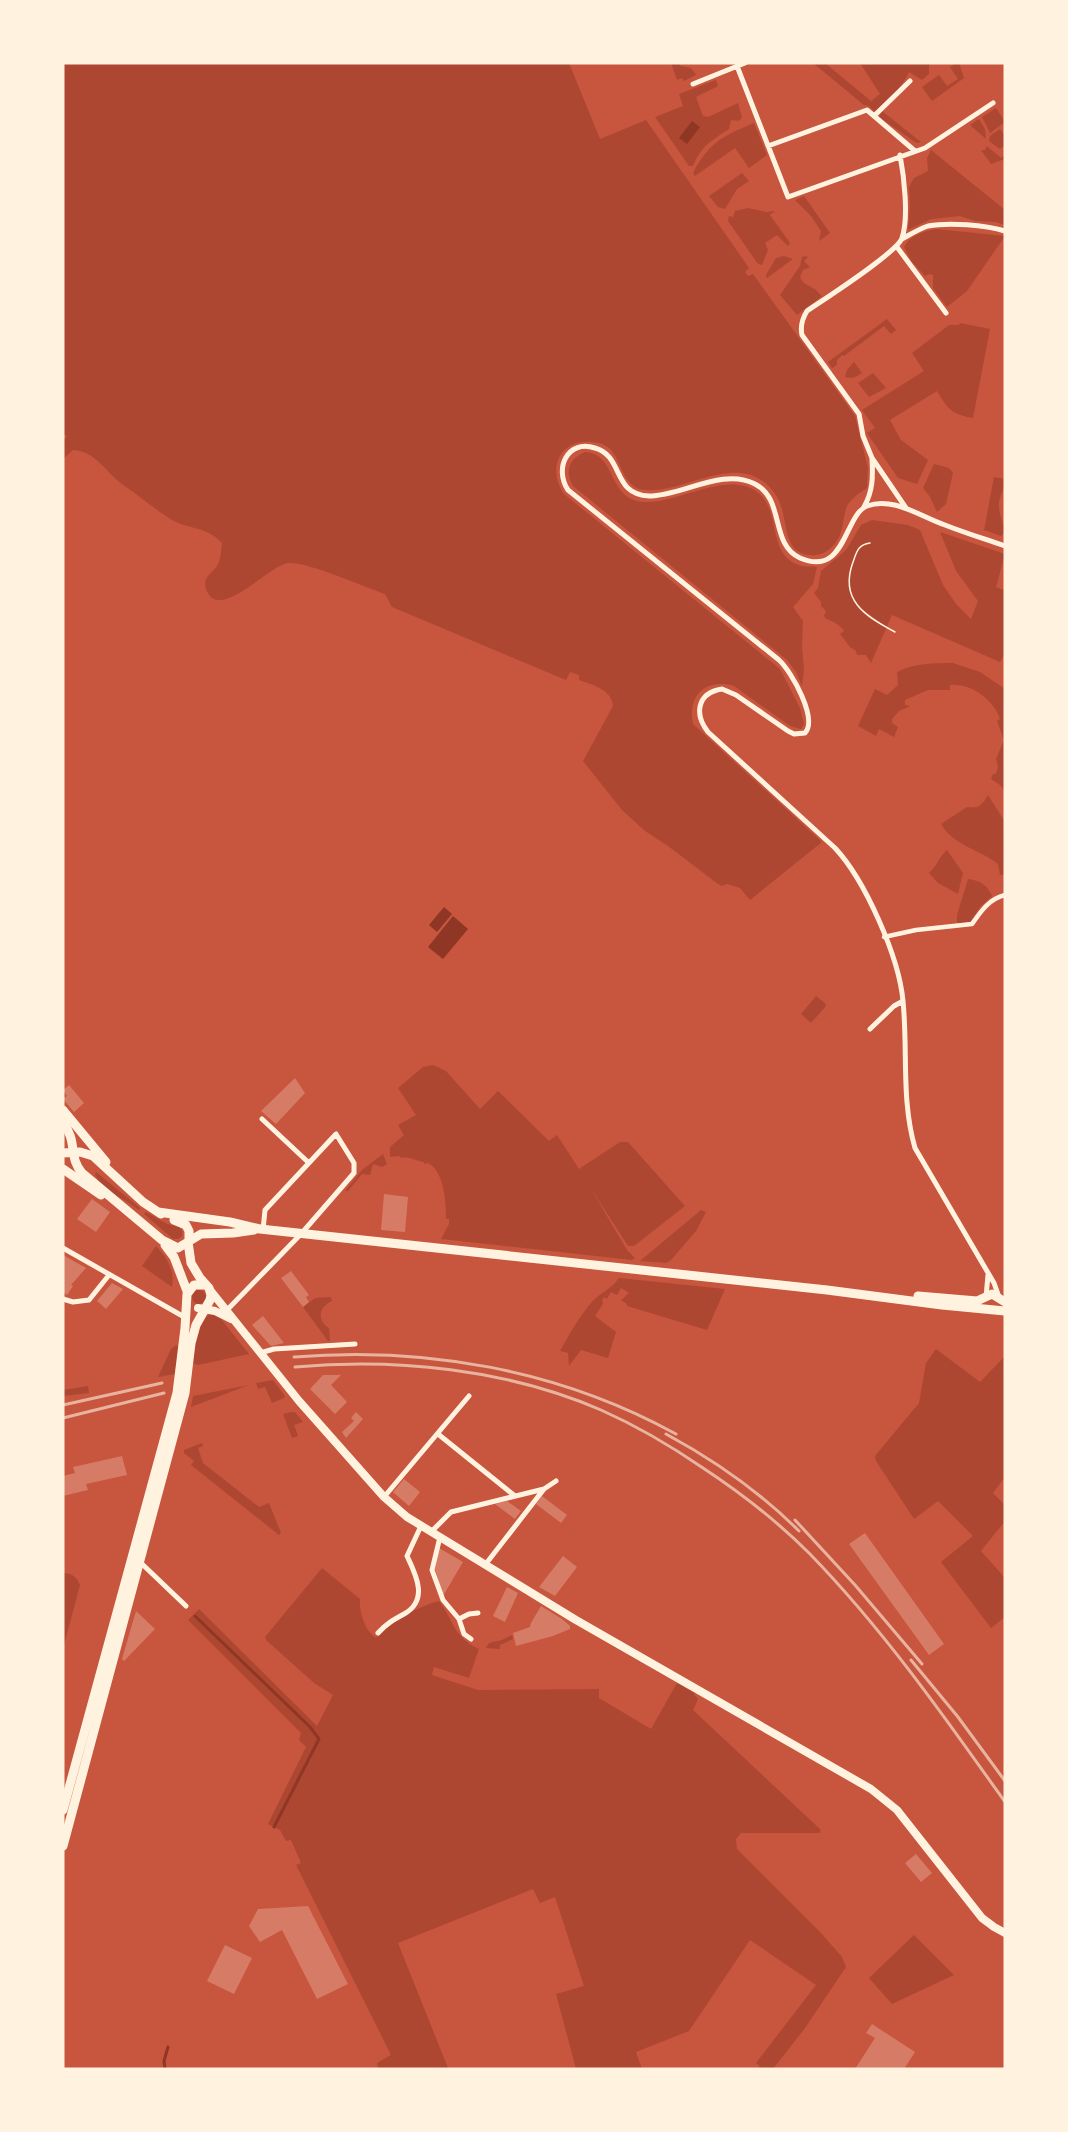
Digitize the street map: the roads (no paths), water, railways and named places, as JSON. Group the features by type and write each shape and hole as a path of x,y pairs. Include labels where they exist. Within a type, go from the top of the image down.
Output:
{"main road":[{"path":"63,1110 127,1187"},
{"path":"63,1123 70,1131 72,1142 66,1154"},
{"path":"66,1154 87,1154 158,1212 186,1225 189,1232 191,1263 208,1288 299,1401 384,1497 421,1526 576,1620 884,1798 897,1810 982,1918 1005,1933"},
{"path":"66,1154 78,1169 119,1206 162,1240 178,1248 207,1233 261,1230"},
{"path":"93,1183 89,1175 90,1168 94,1164 103,1165"},
{"path":"63,1169 90,1189 119,1206"},
{"path":"158,1212 230,1222 261,1230 997,1310"},
{"path":"162,1240 174,1257 191,1305 215,1311 232,1320"},
{"path":"63,1810 177,1393 187,1295 194,1284 208,1288"},
{"path":"63,1846 185,1393 191,1343 203,1307 211,1298 208,1288"},
{"path":"853,1293 977,1301 992,1294 1002,1299 997,1310"},
{"path":"985,1298 985,1306 997,1310"}],"street":[{"path":"693,84 745,63"},
{"path":"737,66 788,197 900,155 925,148 993,103"},
{"path":"874,116 910,81"},
{"path":"768,146 867,110 915,151"},
{"path":"900,155 905,208 902,239"},
{"path":"906,508 872,458 863,436 859,414 802,335 801,326 807,311 897,246 902,239 920,229 938,225 962,225 1005,231"},
{"path":"897,246 946,313"},
{"path":"872,458 871,494 842,545 831,556 819,561 799,558 788,549 772,500 762,488 749,481 729,478 651,496 637,494 631,492 623,484 610,457 605,452 591,447 578,448 569,454 561,471 568,490 779,660 788,670 810,719 805,733 788,732 736,695 722,689 710,692 704,697 699,710 700,721 708,732 843,857 864,887 900,980 903,1001 908,1124 915,1148 1002,1299"},
{"path":"864,507 886,504 906,508 942,524 1005,546"},
{"path":"884,937 916,930 972,924 985,906 1005,895"},
{"path":"870,1029 894,1006 903,1001"},
{"path":"262,1119 309,1163"},
{"path":"227,1310 301,1234 354,1173 354,1162 336,1134 265,1210 261,1230"},
{"path":"63,1248 186,1318"},
{"path":"985,1298 988,1273"},
{"path":"63,1299 73,1302 89,1300 109,1275"},
{"path":"260,1353 274,1349 355,1344"},
{"path":"384,1497 469,1396"},
{"path":"438,1434 515,1496"},
{"path":"485,1564 544,1489 556,1481"},
{"path":"431,1532 451,1512 544,1489"},
{"path":"378,1633 392,1619 405,1614 416,1603 418,1580 407,1556 421,1526"},
{"path":"440,1537 432,1570 443,1600 459,1619 464,1634 471,1639"},
{"path":"140,1562 186,1606"},
{"path":"459,1619 478,1613"}],"waterway":[{"path":"195,1616 310,1727 319,1739 274,1827"},
{"path":"165,2069 164,2061 168,2047"}],"railway":[{"path":"294,1357 393,1355 491,1367 586,1393 676,1434"},
{"path":"295,1367 372,1364 451,1370 490,1376 565,1396 614,1416 666,1444 745,1497 809,1553 862,1612 936,1705 1005,1802"},
{"path":"63,1405 162,1383"},
{"path":"63,1418 164,1393"},
{"path":"666,1434 736,1478 769,1503 799,1531"},
{"path":"795,1520 855,1585 922,1664"},
{"path":"911,1660 958,1717 1005,1781"}]}
